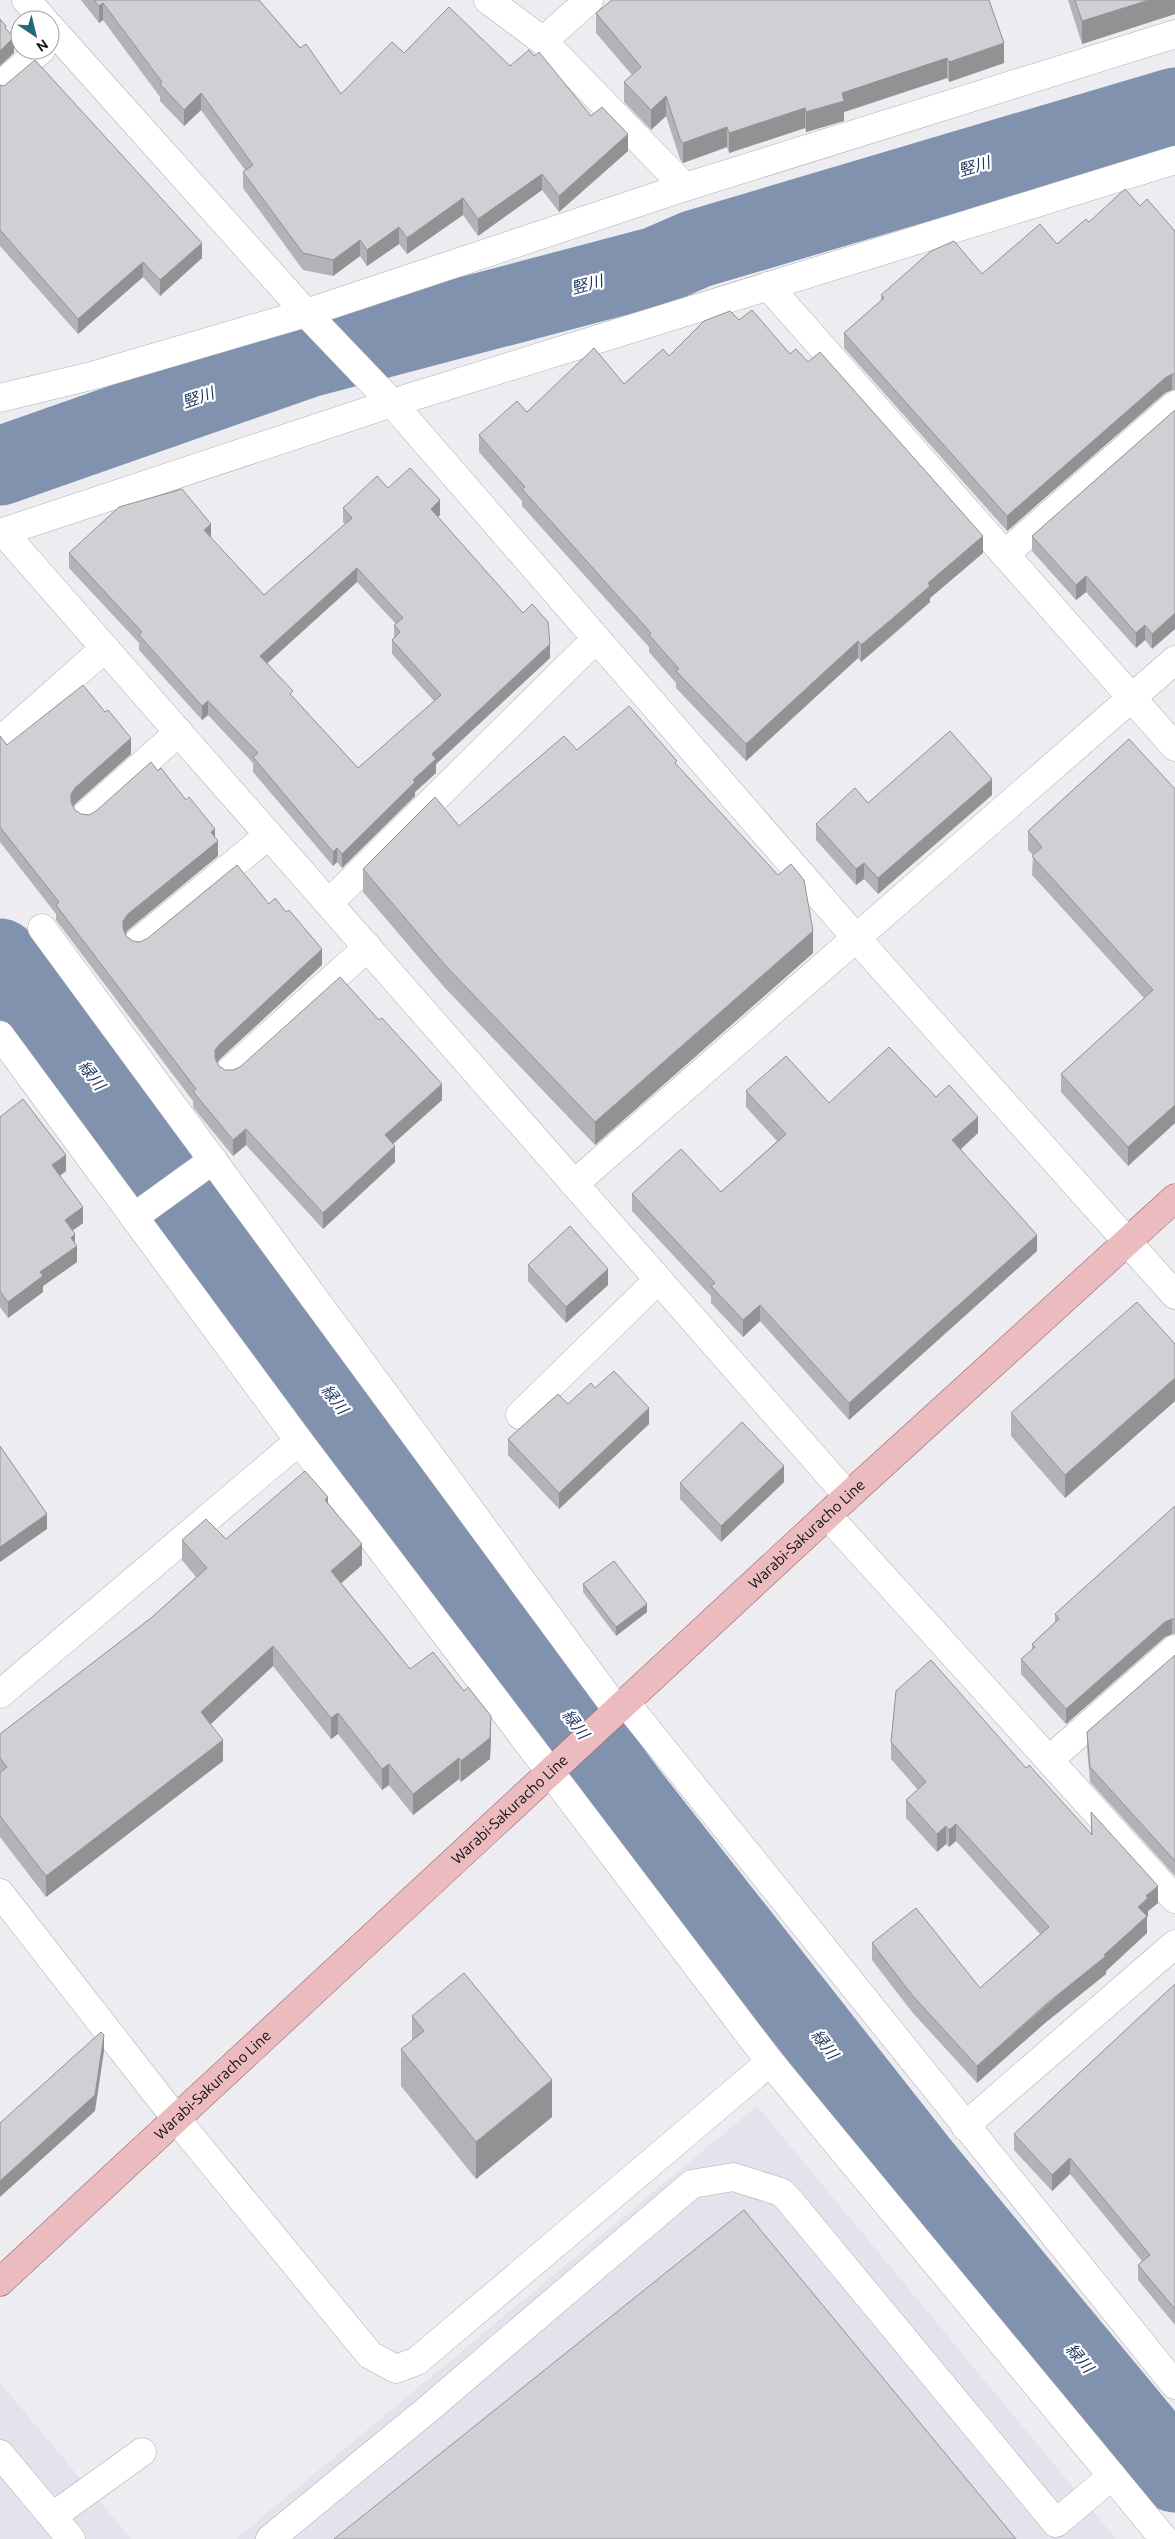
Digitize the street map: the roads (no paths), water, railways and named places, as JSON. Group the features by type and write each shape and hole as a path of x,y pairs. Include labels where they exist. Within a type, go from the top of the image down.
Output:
{"main road":[{"name":"Warabi-Sakuracho Line","path":"0,2282 177,2120 848,1496 1175,1198"}],"street":[{"path":"488,0 542,41 684,187"},
{"path":"542,41 589,0"},
{"path":"0,398 95,374 306,313 684,187 1175,34"},
{"path":"60,48 392,404 857,939 1175,1295"},
{"path":"0,86 24,60"},
{"path":"848,1496 3,532 392,404 768,286 1173,163"},
{"path":"768,286 1175,747"},
{"path":"1005,554 1175,405"},
{"path":"329,903 596,640"},
{"path":"8,733 105,648"},
{"path":"574,1184 1175,660"},
{"path":"86,815 179,732"},
{"path":"138,942 269,835"},
{"path":"42,928 618,1709 965,2126 1175,2385"},
{"path":"230,1071 368,947"},
{"path":"0,1035 9,1065 134,1217 299,1441 558,1764 770,2062 1164,2539"},
{"path":"134,1217 213,1160"},
{"path":"520,1415 658,1280"},
{"path":"0,1694 299,1441"},
{"path":"828,1516 1175,1900"},
{"path":"1049,1760 1175,1649"},
{"path":"0,1893 177,2120 370,2355 396,2369 417,2361 431,2350 770,2062"},
{"path":"965,2126 1175,1944"},
{"path":"270,2539 427,2410 692,2184 733,2177 781,2192 789,2200 1064,2531 1112,2476"},
{"path":"53,2516 142,2452"},
{"path":"0,2454 71,2539"}],"waterway":[{"name":"竪川","path":"0,466 308,358 657,266 696,249 1175,107"},
{"name":"緑川","path":"0,958 163,1167 629,1795 921,2166 1175,2473"}]}
